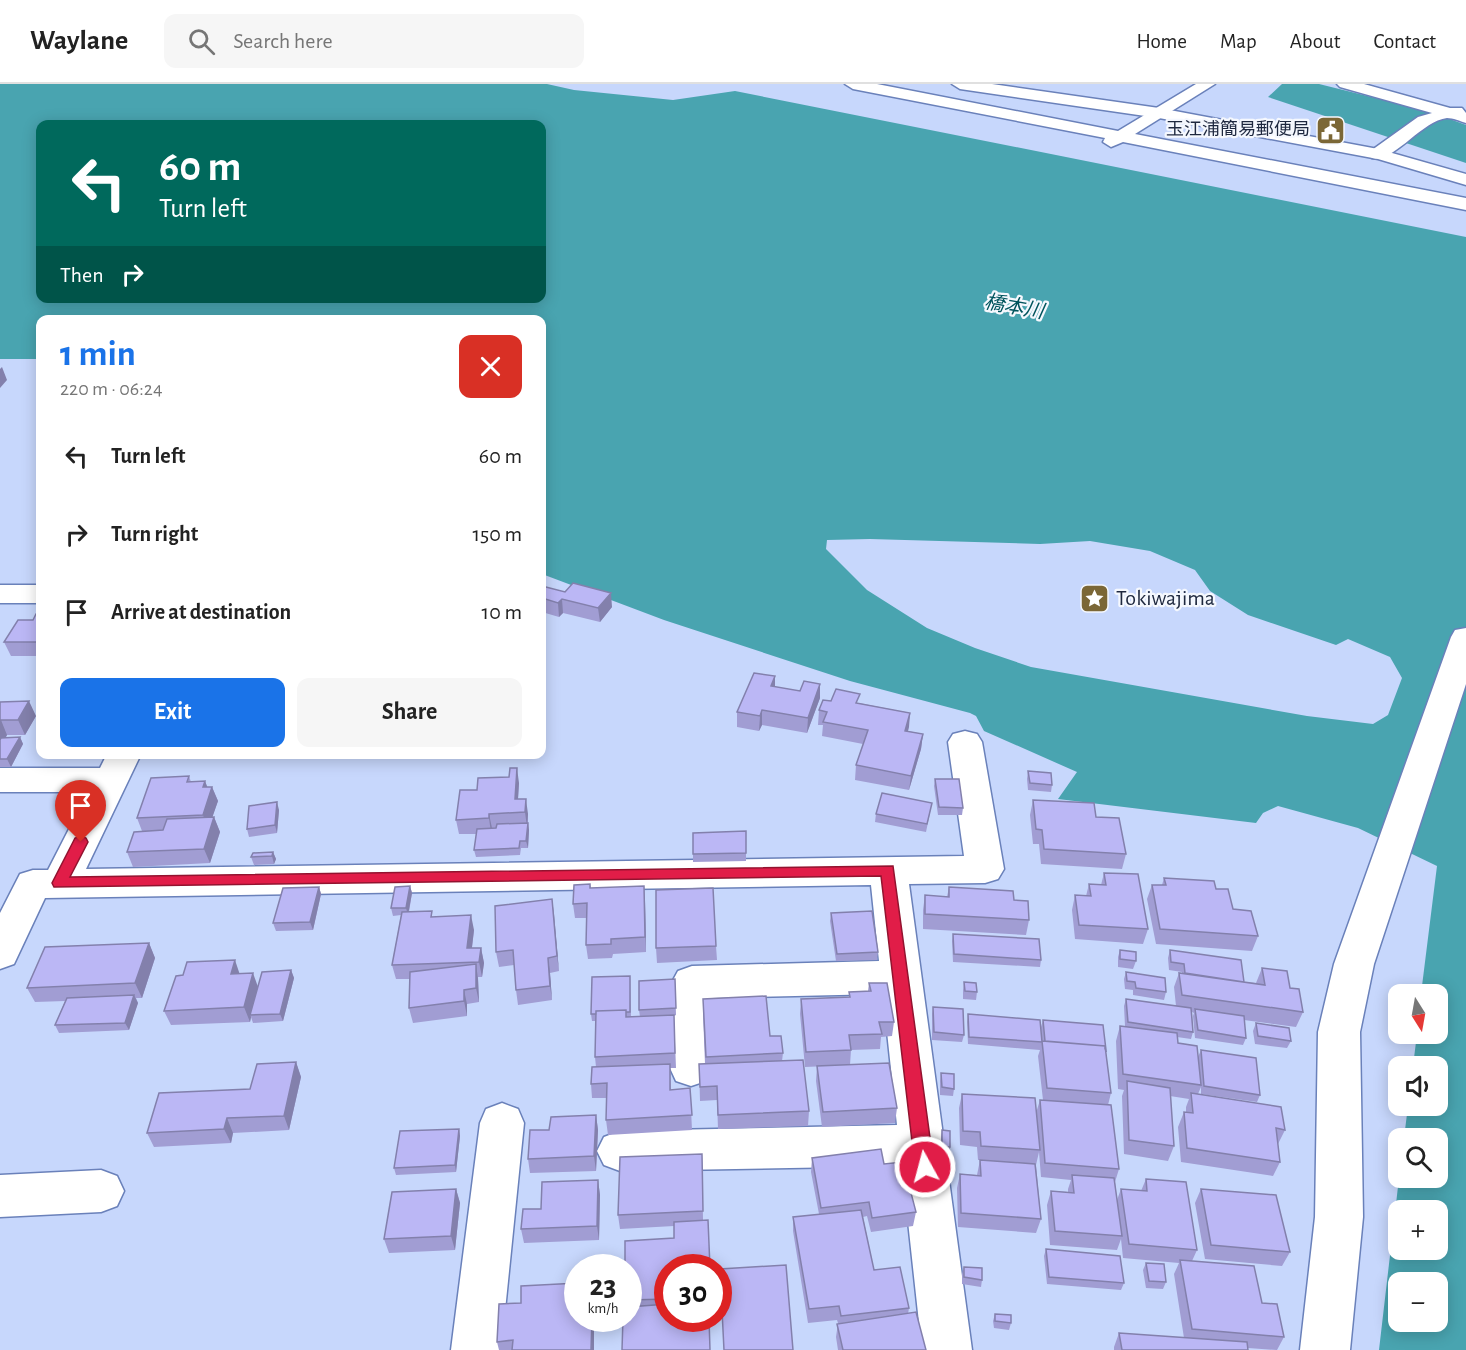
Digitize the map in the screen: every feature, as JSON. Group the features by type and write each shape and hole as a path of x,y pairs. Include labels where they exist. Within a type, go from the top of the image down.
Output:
{"street":[{"path":"853,84 1466,204"},
{"path":"960,84 1159,113 1378,154 1466,180"},
{"path":"1099,149 1207,84"},
{"path":"1345,84 1466,118"},
{"path":"1378,154 1424,120 1466,108"},
{"path":"0,594 36,594"},
{"path":"1325,1350 1339,1217 1340,1032 1354,963 1466,637"},
{"path":"0,953 33,884 985,869 965,742"},
{"path":"60,883 118,767"},
{"path":"0,780 118,767"},
{"path":"888,870 947,1350"},
{"path":"691,1068 692,982 901,977"},
{"path":"476,1350 502,1123"},
{"path":"620,1151 922,1145"},
{"path":"0,1196 101,1191"}],"water":[{"name":"橋本川","path":"0,84 547,84 574,90 673,100 735,91 1466,237 1466,1350 1379,1350 1388,1273 1388,1332 1448,1332 1448,1272 1388,1272 1389,1260 1448,1260 1448,1200 1396,1200 1398,1188 1448,1188 1448,1128 1405,1128 1407,1116 1448,1116 1448,1056 1414,1056 1416,1044 1448,1044 1448,984 1422,984 1437,866 1358,828 1278,806 1263,813 1256,823 1058,799 1077,772 984,731 976,716 970,713 850,681 664,620 546,576 546,315 36,315 36,359 0,359","holes":["870,539 1040,544 1090,541 1150,551 1195,570 1210,591 1248,615 1336,645 1348,639 1390,657 1402,678 1388,715 1373,724 1307,716 1031,667 975,648 927,628 867,590 826,549 827,540"]},
{"path":"1282,84 1319,84 1428,111 1466,125 1466,163 1268,97"}],"building":[{"path":"573,583 611,593 598,608 562,599 558,603 546,599 546,587 565,592"},
{"path":"36,614 36,642 4,642 18,620 33,620"},
{"path":"754,673 775,676 771,686 800,691 804,681 820,684 808,718 762,710 760,716 737,712"},
{"path":"836,689 860,694 856,703 910,713 905,731 923,734 911,776 856,765 868,730 823,722 827,712 819,710 823,700 831,701"},
{"path":"29,701 18,720 1,720 0,722 0,702"},
{"path":"20,737 7,759 0,759 1,738"},
{"path":"510,768 517,768 515,799 526,799 525,812 489,814 489,818 456,820 460,790 477,790 478,778 509,777"},
{"path":"1028,771 1051,773 1052,785 1030,783"},
{"path":"189,776 187,782 205,781 203,787 212,787 203,815 137,818 151,778"},
{"path":"935,779 959,779 963,808 939,807"},
{"path":"882,793 932,803 927,824 876,814"},
{"path":"1033,800 1094,803 1096,817 1119,818 1126,854 1044,849 1042,830 1036,829"},
{"path":"277,802 275,825 247,829 249,806"},
{"path":"214,817 204,849 127,852 134,832 163,830 167,819"},
{"path":"528,823 526,841 520,841 519,848 474,850 477,829 496,828 497,824"},
{"path":"746,831 746,853 693,854 693,833"},
{"path":"273,852 272,856 251,857 253,853"},
{"path":"1104,873 1138,874 1148,929 1079,925 1075,895 1091,896 1089,884 1106,885"},
{"path":"1164,878 1214,881 1216,889 1228,889 1233,909 1251,911 1258,936 1160,929 1152,885 1166,885"},
{"path":"590,884 590,888 644,886 645,937 611,939 611,944 586,945 587,903 573,904 574,885"},
{"path":"410,886 406,908 391,908 395,887"},
{"path":"319,887 310,922 273,923 283,888"},
{"path":"949,887 1013,891 1014,900 1028,901 1029,920 925,914 925,895 949,897"},
{"path":"713,888 716,946 656,948 656,890"},
{"path":"552,899 557,956 548,958 550,986 516,990 513,950 496,952 495,906"},
{"path":"432,911 431,917 471,915 467,948 481,948 479,962 392,965 402,912"},
{"path":"872,911 878,952 837,954 831,913"},
{"path":"953,934 1039,939 1041,960 954,954"},
{"path":"149,943 135,983 27,988 45,947"},
{"path":"1120,950 1136,952 1136,961 1120,959"},
{"path":"1170,950 1241,960 1244,982 1185,973 1184,964 1171,962"},
{"path":"235,960 231,974 253,973 244,1007 164,1011 176,976 183,975 187,962"},
{"path":"476,964 476,988 464,990 464,1001 409,1008 410,972"},
{"path":"1262,968 1287,971 1290,988 1299,989 1303,1012 1182,995 1179,973 1265,985"},
{"path":"291,970 280,1014 250,1015 262,972"},
{"path":"1126,972 1165,978 1166,992 1136,988 1135,982 1127,981"},
{"path":"630,976 630,1012 626,1010 596,1011 596,1014 591,1014 592,977"},
{"path":"675,979 676,1008 639,1010 639,981"},
{"path":"964,982 976,983 977,992 965,991"},
{"path":"869,983 887,983 894,1022 879,1022 882,1034 849,1035 851,1050 806,1052 801,999 850,997 849,992 871,991"},
{"path":"134,995 125,1023 55,1025 67,998"},
{"path":"766,996 770,1036 781,1036 783,1053 706,1057 703,999"},
{"path":"1126,999 1191,1008 1193,1032 1128,1022"},
{"path":"933,1007 963,1009 964,1035 934,1032"},
{"path":"1195,1009 1244,1016 1246,1038 1198,1030"},
{"path":"626,1010 626,1017 674,1015 675,1053 595,1057 596,1011"},
{"path":"968,1014 1040,1020 1042,1042 969,1037"},
{"path":"1043,1020 1103,1025 1106,1050 1105,1046 1045,1041"},
{"path":"1256,1023 1289,1028 1291,1041 1258,1036"},
{"path":"1120,1026 1177,1033 1178,1043 1197,1046 1201,1085 1123,1074"},
{"path":"1042,1041 1105,1046 1111,1093 1047,1088"},
{"path":"1201,1050 1256,1058 1260,1095 1204,1086"},
{"path":"803,1060 809,1111 718,1115 717,1086 700,1087 699,1064"},
{"path":"296,1062 284,1116 227,1118 224,1129 147,1133 159,1093 250,1089 257,1064"},
{"path":"889,1063 897,1108 823,1112 817,1066"},
{"path":"670,1064 670,1090 690,1088 692,1115 606,1120 607,1083 591,1084 592,1067"},
{"path":"941,1073 954,1074 954,1089 942,1087"},
{"path":"1127,1081 1170,1088 1174,1146 1129,1140"},
{"path":"1191,1093 1281,1107 1285,1130 1276,1128 1280,1162 1187,1148 1184,1112 1193,1113"},
{"path":"962,1094 1035,1098 1040,1150 981,1146 980,1132 963,1131"},
{"path":"1040,1100 1111,1105 1119,1169 1045,1163"},
{"path":"596,1115 594,1156 528,1159 530,1130 549,1130 551,1117"},
{"path":"459,1129 455,1165 394,1168 400,1131"},
{"path":"942,1130 950,1131 950,1147 942,1147"},
{"path":"881,1149 884,1164 903,1162 916,1212 872,1218 869,1202 821,1208 812,1158"},
{"path":"702,1154 703,1211 618,1215 620,1157"},
{"path":"980,1160 1035,1164 1041,1219 961,1213 960,1174 981,1176"},
{"path":"1072,1175 1114,1178 1122,1236 1055,1231 1051,1191 1074,1193"},
{"path":"1146,1179 1186,1182 1197,1250 1129,1244 1121,1189 1147,1191"},
{"path":"598,1180 597,1226 521,1229 523,1209 541,1209 542,1182"},
{"path":"456,1189 451,1236 384,1239 392,1192"},
{"path":"1201,1189 1276,1195 1290,1252 1211,1245"},
{"path":"861,1210 874,1270 900,1267 909,1308 841,1316 839,1306 809,1309 793,1217"},
{"path":"708,1220 709,1254 654,1254 654,1299 642,1300 642,1254 625,1254 625,1241 674,1238 674,1222"},
{"path":"1046,1249 1120,1256 1124,1283 1049,1277"},
{"path":"1180,1260 1254,1266 1262,1303 1277,1304 1284,1337 1192,1329"},
{"path":"1146,1263 1164,1264 1166,1282 1149,1281"},
{"path":"786,1265 793,1350 724,1350 723,1332 732,1332 732,1268"},
{"path":"964,1267 982,1268 982,1280 964,1277"},
{"path":"564,1284 564,1332 592,1332 591,1350 512,1350 513,1340 497,1342 499,1304 521,1303 521,1286"},
{"path":"654,1305 654,1332 709,1332 710,1350 622,1350 623,1332 642,1332 642,1306"},
{"path":"916,1312 926,1350 843,1350 837,1324"},
{"path":"995,1314 1011,1315 1011,1323 995,1321"},
{"path":"1119,1333 1247,1342 1248,1350 1122,1350"}],"place":[{"name":"玉江浦簡易郵便局","path":"1331,130"},
{"name":"Tokiwajima","path":"1095,598"}],"route":[{"path":"81,842 60,883 888,870 925,1167"}]}
